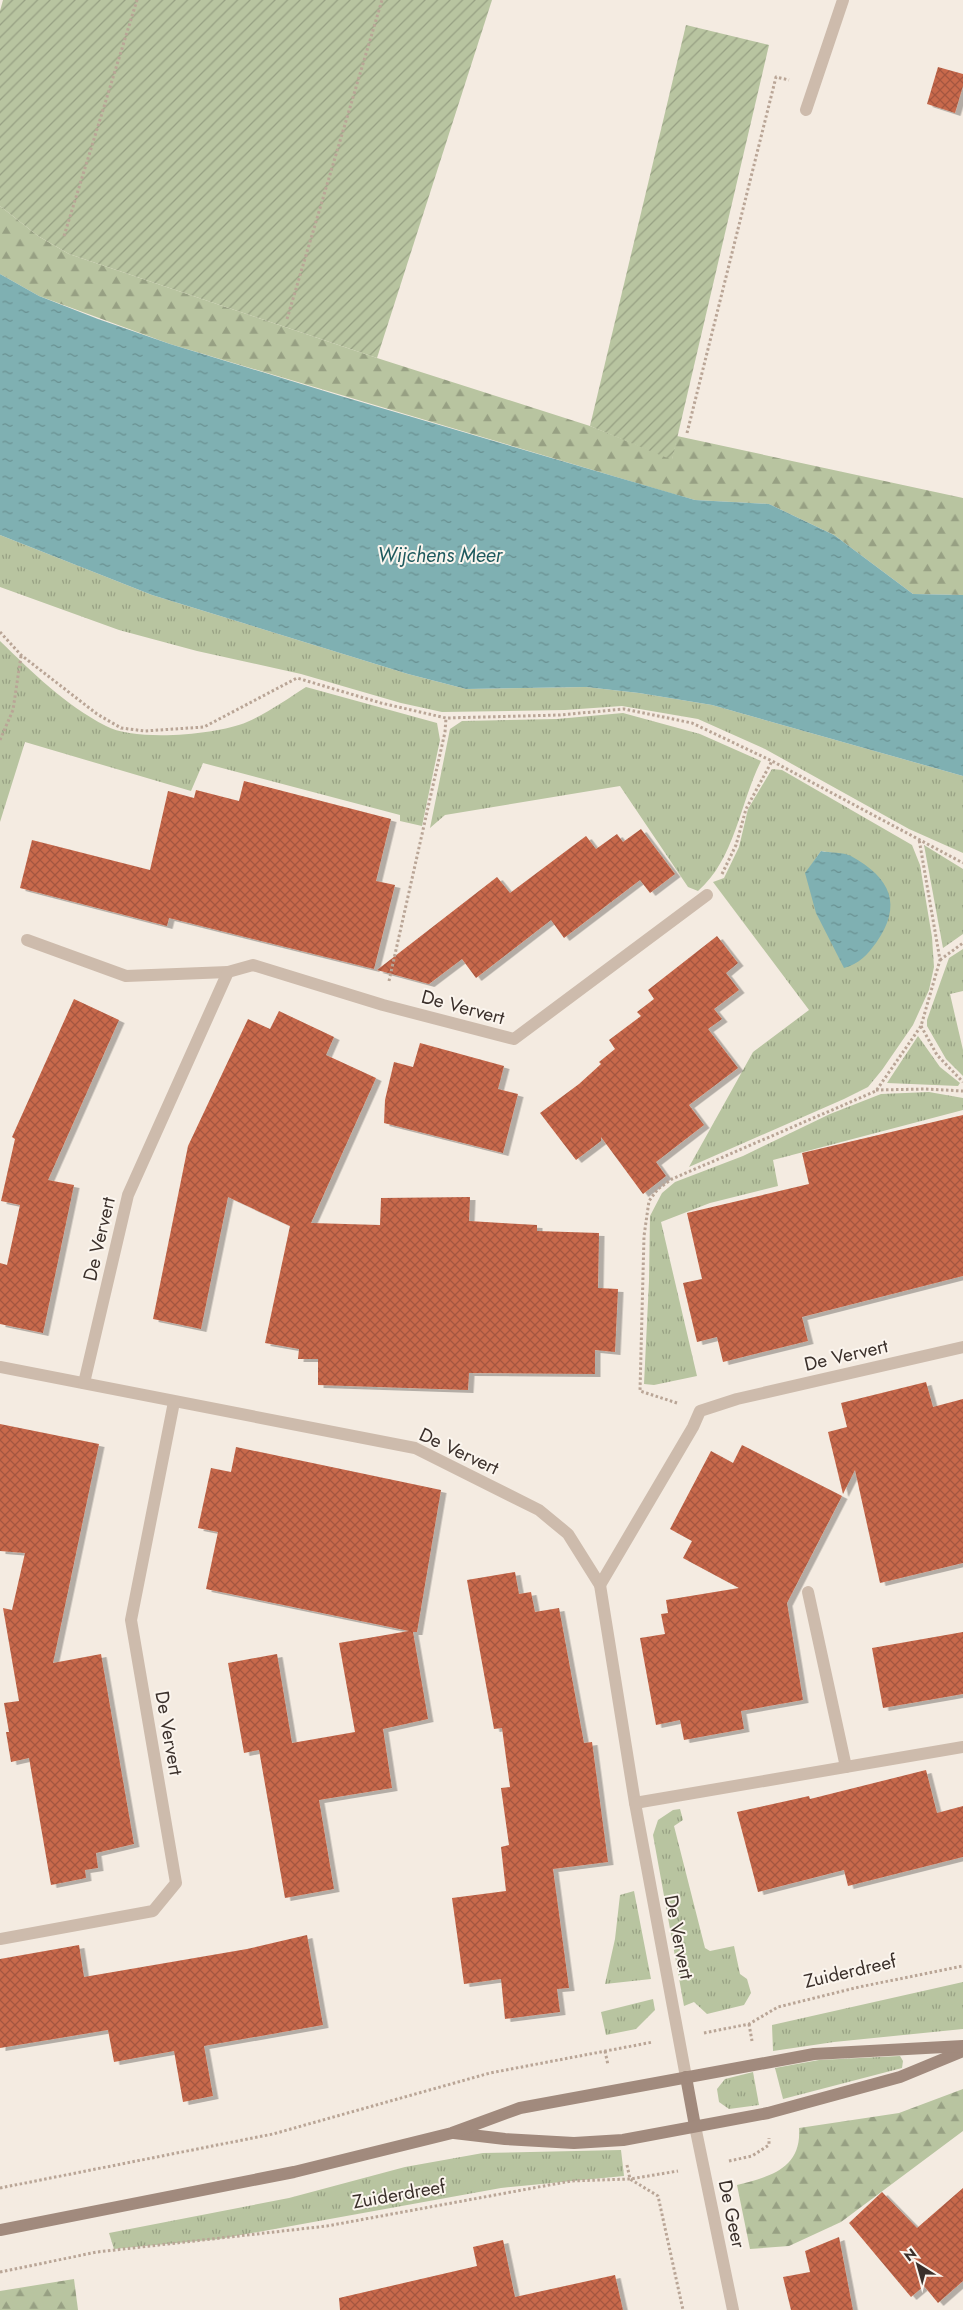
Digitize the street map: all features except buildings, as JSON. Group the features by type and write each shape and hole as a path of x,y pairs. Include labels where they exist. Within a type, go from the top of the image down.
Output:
{"street":[{"path":"806,110 843,0"},
{"name":"De Ververt","path":"27,940 126,976 228,972 253,964 383,1005 514,1040 707,895"},
{"name":"De Ververt","path":"84,1384 128,1195 228,972"},
{"name":"De Ververt","path":"700,1411 737,1399 963,1347"},
{"name":"De Ververt","path":"0,1368 415,1448 539,1510 568,1534 600,1585 635,1803 686,2077"},
{"name":"De Ververt","path":"0,1939 153,1911 176,1883 131,1620 174,1402"},
{"path":"600,1585 694,1427 700,1411"},
{"path":"808,1592 846,1767"},
{"path":"635,1803 963,1747"},
{"path":"0,2230 294,2172 452,2133 520,2108 814,2054 963,2046"},
{"path":"452,2133 505,2140 574,2143 622,2140 768,2113 900,2077 963,2051"},
{"path":"686,2077 695,2126"},
{"name":"De Geer","path":"695,2126 733,2310"}],"path":[{"path":"64,236 136,0"},
{"path":"287,319 382,0"},
{"path":"687,433 776,77 813,87"},
{"path":"0,632 21,655 97,714 121,728 145,731 204,727 297,678 382,703 446,718 560,715 624,709 692,723 772,761 963,863"},
{"path":"0,740 14,710 21,655"},
{"path":"383,1005 445,732 446,718"},
{"path":"707,895 722,874 736,845 746,809 772,761"},
{"path":"876,1090 920,1026 940,960 919,838"},
{"path":"940,960 963,943"},
{"path":"920,1026 938,1055 963,1082"},
{"path":"700,1411 640,1390 644,1236 649,1201 658,1189 672,1179 876,1090 925,1088 963,1091"},
{"name":"Zuiderdreef","path":"0,2188 273,2134 490,2073 749,2024 778,2007 859,1987 963,1966"},
{"path":"749,2024 758,2064"},
{"path":"605,2051 613,2091"},
{"name":"Zuiderdreef","path":"0,2272 97,2252 326,2226 572,2181 630,2179 752,2156 769,2145 768,2113"},
{"path":"622,2140 630,2179 658,2196 683,2310"}],"green space":[{"path":"3,0 492,0 377,358 69,254 38,236 0,206 0,11"},
{"path":"686,25 769,45 672,460 590,426"},
{"path":"0,206 38,236 69,254 377,358 590,426 672,459 677,436 963,498 963,595 913,594 834,535 769,504 695,500 670,493 170,344 39,296 0,274"},
{"path":"0,535 152,595 408,674 466,689 586,687 639,693 712,705 963,776 963,853 909,829 765,749 698,719 622,706 565,710 442,712 401,703 301,674 197,651 119,630 0,587"},
{"path":"0,641 63,698 91,718 119,731 136,734 176,735 234,727 277,706 306,687 437,723 440,740 422,826 400,821 400,815 203,763 191,791 25,742 0,822"},
{"path":"623,713 700,734 761,761 729,847 710,878 698,891 688,887 620,786 445,815 430,828 450,729 462,721 557,719"},
{"path":"772,769 782,770 912,845 920,865 932,937 934,967 929,990 913,1025 868,1087 689,1167 753,1052 809,1010 713,882 724,878 739,847 748,809","holes":["821,851 850,856 806,873"]},
{"path":"924,845 963,869 963,934 943,948"},
{"path":"963,949 963,991 950,994 963,1050 963,1076 946,1059 927,1026 927,1020 949,958"},
{"path":"918,1036 940,1067 960,1083 958,1086 887,1083"},
{"path":"929,1092 963,1098 963,1110 773,1160 778,1186 710,1203 661,1222 697,1376 654,1385 644,1384 650,1216 662,1193 675,1182 743,1156 830,1114 881,1094"},
{"path":"680,1809 683,1820 674,1826 705,1948 710,1951 734,1946 740,1974 747,1979 751,1993 744,2005 707,2014 694,2002 684,2006 653,1835 658,1820 673,1810"},
{"path":"634,1891 651,1979 605,1984 615,1939 620,1895"},
{"path":"963,1982 963,2029 834,2042 773,2051 772,2025"},
{"path":"653,1999 655,2010 636,2029 606,2035 601,2012"},
{"path":"900,2056 903,2061 902,2068 783,2099 775,2068 819,2060"},
{"path":"753,2072 759,2105 729,2109 719,2102 717,2089 725,2079"},
{"path":"963,2089 963,2131 841,2222 789,2246 750,2249 737,2185 771,2174 789,2162 799,2142 799,2128 899,2113"},
{"path":"621,2150 624,2176 501,2188 219,2239 114,2249 109,2233 289,2198 405,2167 483,2153"},
{"path":"74,2279 78,2310 0,2310 0,2291"}],"water":[{"name":"Wijchens Meer","path":"0,274 39,296 98,319 170,344 344,397 695,500 769,504 834,535 913,594 963,595 963,776 712,705 639,693 586,687 466,689 408,674 152,595 0,535"},
{"path":"821,851 848,855 865,864 884,883 889,894 891,905 889,916 876,943 866,955 854,964 844,968 816,913 805,873"}]}
